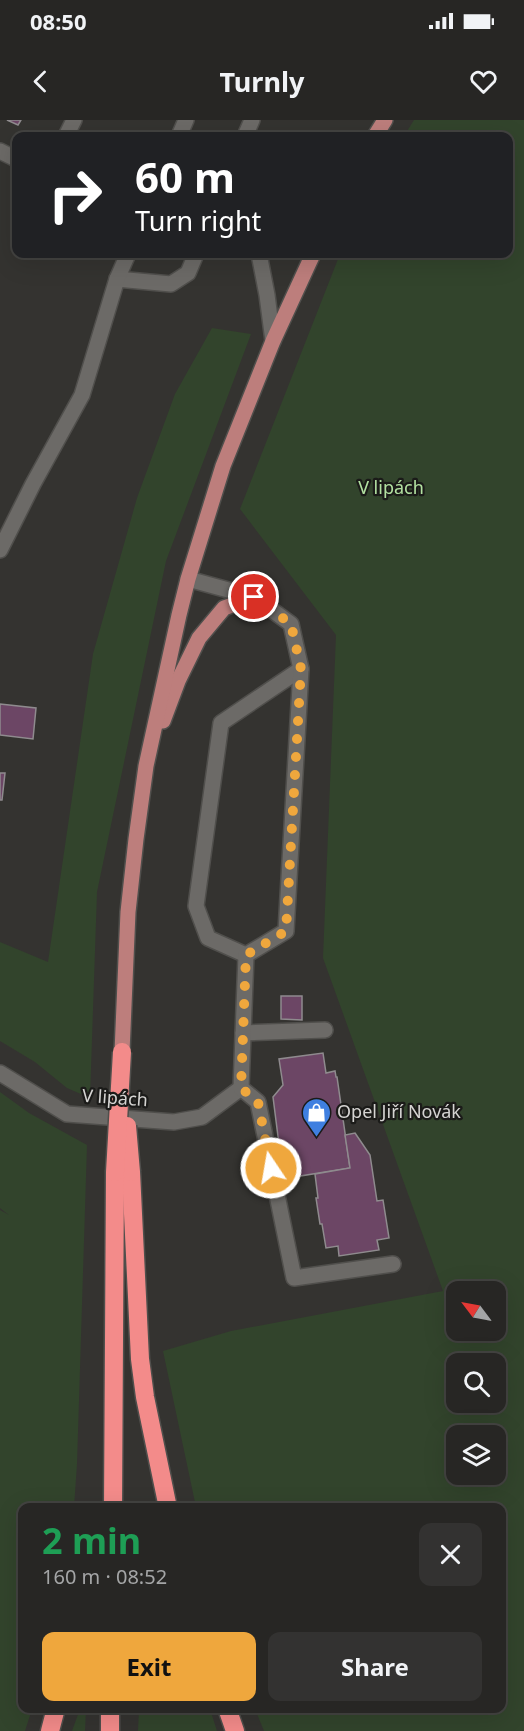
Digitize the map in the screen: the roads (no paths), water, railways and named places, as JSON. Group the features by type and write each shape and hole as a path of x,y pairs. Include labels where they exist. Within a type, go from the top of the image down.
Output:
{"highway":[{"path":"113,1503 123,1172 122,1052"},
{"path":"123,1172 140,1359 151,1431 167,1503"},
{"path":"103,1503 114,1445"},
{"path":"50,1731 55,1713"},
{"path":"110,1713 110,1731"},
{"path":"228,1713 235,1731"}],"main road":[{"path":"122,1052 128,912 146,766 188,579 223,465 273,341 311,258"},
{"path":"146,766 178,681 199,638 224,608 254,597"}],"street":[{"path":"0,550 82,395 117,279 126,258"},
{"path":"117,279 171,284 188,273 194,258"},
{"path":"260,258 273,341"},
{"path":"188,579 254,597 291,624 301,669 286,931 246,955"},
{"path":"246,955 208,938 196,906 221,723 301,669"},
{"path":"246,955 241,1088 258,1102 294,1278 393,1264"},
{"path":"243,1033 325,1030"},
{"name":"V lipách","path":"0,1073 66,1114 174,1122 202,1117 241,1088"}],"place":[{"name":"Opel Jiří Novák","path":"316,1138"}]}
